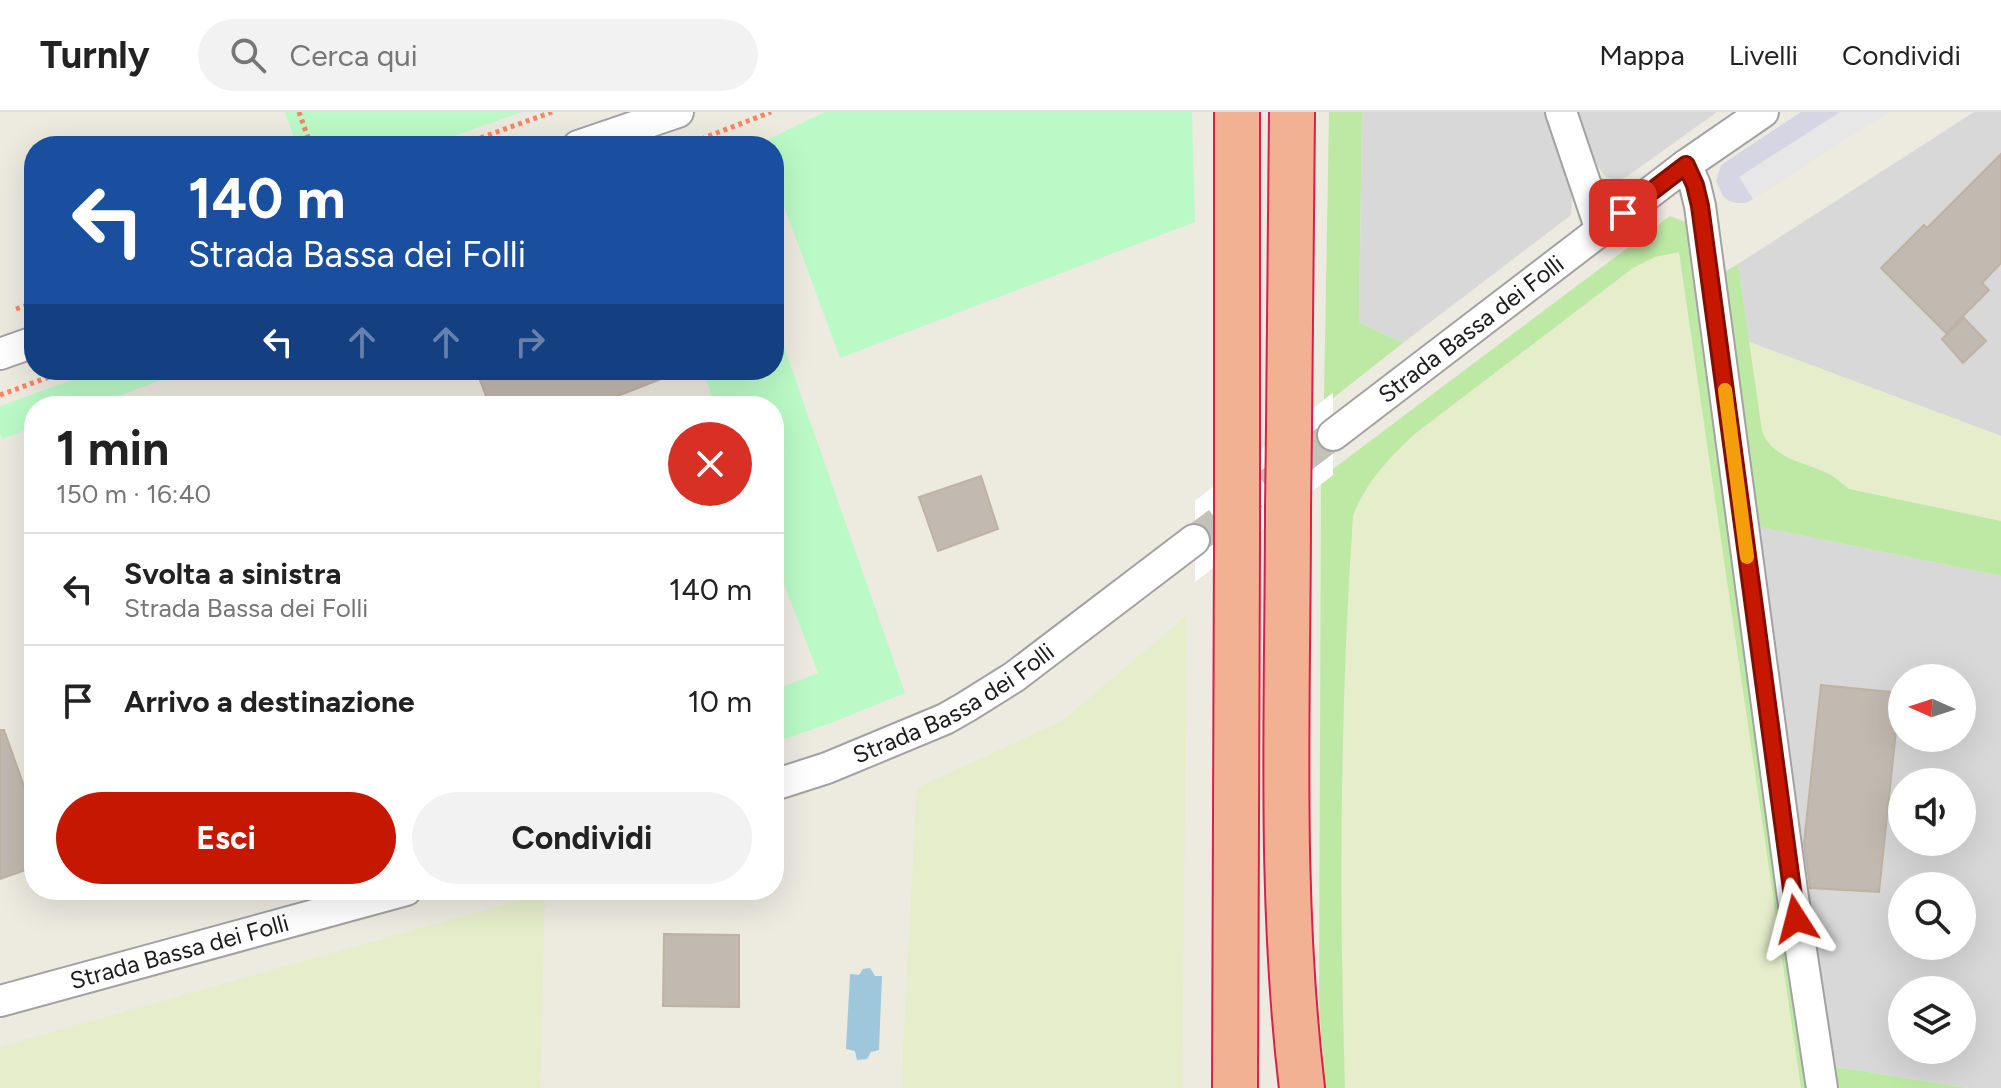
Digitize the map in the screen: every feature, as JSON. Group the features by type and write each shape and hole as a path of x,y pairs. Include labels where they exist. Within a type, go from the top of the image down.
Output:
{"highway":[{"path":"1235,1088 1237,112"},
{"path":"1287,1088 1292,112"},
{"path":"1287,878 1292,1003 1302,1088"},
{"path":"1228,1088 1235,978"}],"street":[{"path":"607,136 678,112"},
{"path":"1561,112 1601,230"},
{"name":"Strada Bassa dei Folli","path":"1333,435 1686,165 1763,112"},
{"path":"1686,165 1700,206 1792,891 1822,1088"},
{"path":"0,354 24,346"},
{"name":"Strada Bassa dei Folli","path":"784,782 827,768 945,719 966,707 1014,677 1194,540"},
{"name":"Strada Bassa dei Folli","path":"0,1001 369,900"}],"path":[{"path":"299,112 307,136"},
{"path":"486,136 552,112"},
{"path":"708,136 771,112"},
{"path":"0,395 41,380"}],"shaded area":[{"path":"1362,112 1546,112 1572,195 1571,215 1403,343 1359,322"},
{"path":"1576,112 1717,112 1618,181 1606,177 1598,167"},
{"path":"1801,112 1840,112 1739,177 1753,199 1737,203 1723,196 1716,181 1721,165"},
{"path":"1840,112 1889,112 1753,199 1739,177"},
{"path":"1974,112 2001,112 2001,436 1749,342 1738,264"},
{"path":"1756,526 2001,576 2001,1088 1968,1088 1831,1066"}],"green space":[{"path":"285,112 522,112 454,136 293,136"},
{"path":"825,112 1192,112 1195,222 840,358 784,206 784,136 775,136"},
{"path":"1329,112 1362,112 1359,322 1403,343 1333,398 1332,393 1324,400"},
{"path":"1670,216 1688,223 1813,1088 1801,1088 1679,252 1655,257 1633,268 1416,433 1388,461 1358,504 1353,516 1345,659 1342,945 1345,1088 1325,1088 1319,1002 1321,484 1333,475 1333,469"},
{"path":"1680,251 1801,1088 1345,1088 1342,750 1353,516 1358,503 1385,464 1416,433 1633,268 1655,257"},
{"path":"1738,264 1762,431 1767,441 1782,454 1829,474 1849,489 2001,521 2001,576 1756,526 1719,275"},
{"path":"1749,342 2001,436 2001,521 1849,489 1816,468 1772,449 1762,431"},
{"path":"784,347 905,693 784,739 784,686 818,673 784,584 784,396 712,396 706,380 784,380"},
{"path":"72,380 161,380 118,396 28,396"},
{"path":"24,397 24,431 2,439 0,406"},
{"path":"1187,615 1182,1088 901,1088 917,788 1062,721"},
{"path":"520,900 545,900 540,1088 0,1088 0,1047"},
{"path":"1831,1066 1968,1088 1834,1088"}],"water":[{"path":"870,968 875,976 882,976 879,1050 871,1052 867,1059 857,1060 855,1051 846,1049 850,974 859,975 863,969"}],"pier":[{"path":"1333,393 1333,475 1195,582 1195,501"}],"building":[{"path":"2001,154 2001,263 1982,283 1989,290 1946,333 1881,268 1924,225 1927,228"},
{"path":"1964,318 1986,341 1963,363 1942,339"},
{"path":"480,380 659,380 618,396 486,396"},
{"path":"981,476 998,529 938,551 919,497"},
{"path":"1821,685 1888,692 1888,752 1894,752 1892,768 1888,768 1888,807 1879,892 1810,888 1804,843"},
{"path":"0,730 4,730 24,786 24,871 0,879"},
{"path":"664,934 739,935 739,1007 663,1006"}],"tunnel":[{"path":"1194,540 1333,435"}],"slow traffic":[{"path":"1725,390 1747,557"}],"route":[{"path":"1623,213 1686,165 1695,185 1707,252 1796,919"}]}
